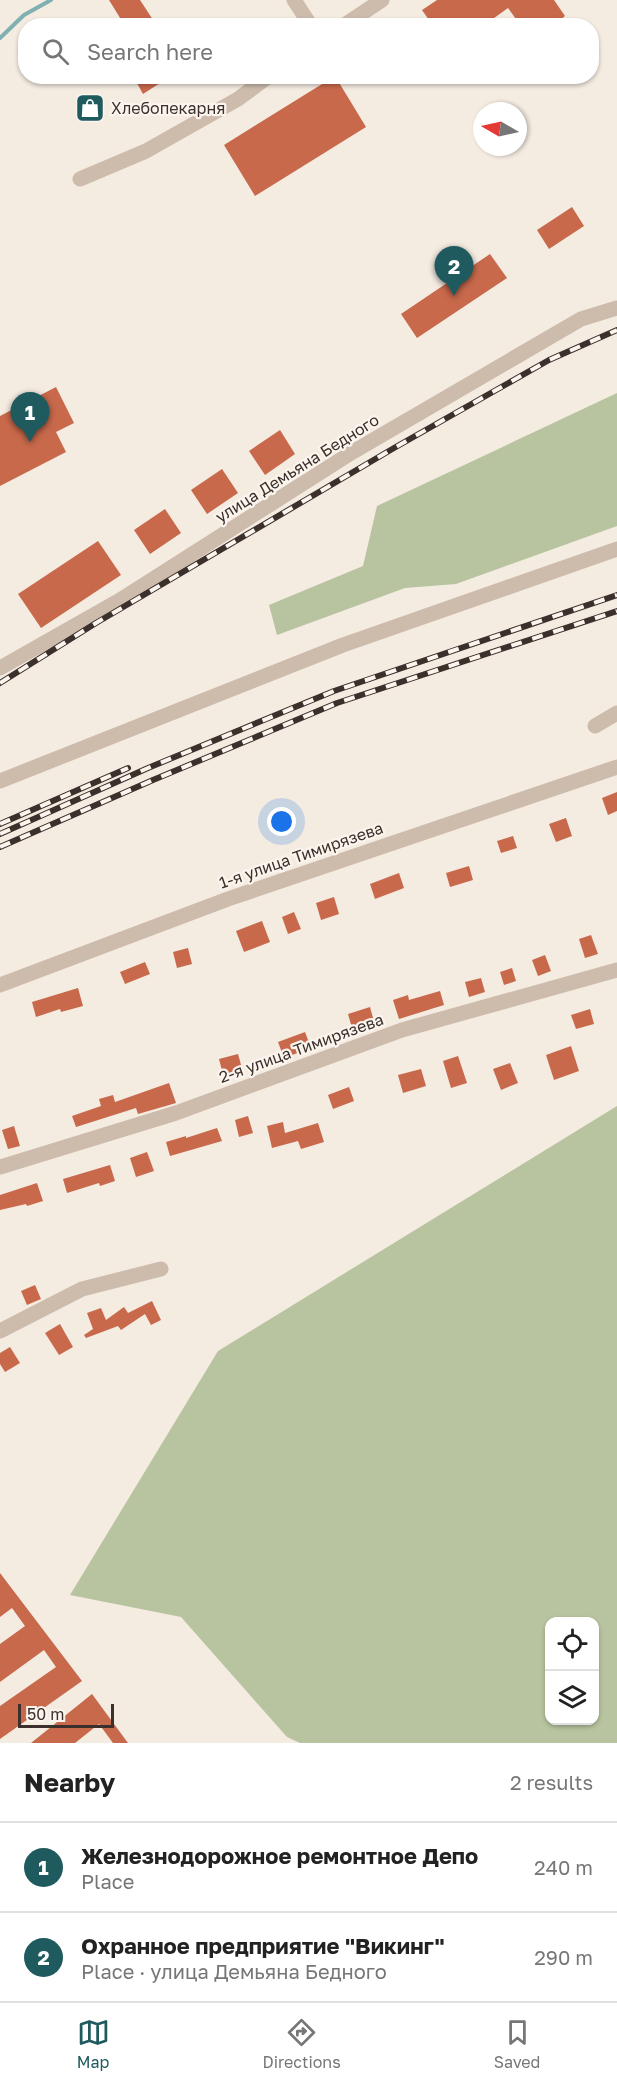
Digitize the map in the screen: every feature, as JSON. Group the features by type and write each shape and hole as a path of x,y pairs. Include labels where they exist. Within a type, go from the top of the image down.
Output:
{"street":[{"path":"294,0 306,18"},
{"path":"355,18 382,0"},
{"path":"80,178 146,151 238,99 258,84"},
{"name":"улица Демьяна Бедного","path":"0,668 120,600 351,453 581,319 617,308"},
{"path":"0,781 343,645 617,549"},
{"path":"595,726 617,713"},
{"name":"1-я улица Тимирязева","path":"0,985 228,899 617,766"},
{"name":"2-я улица Тимирязева","path":"0,1167 176,1113 402,1030 617,970"},
{"path":"0,1331 82,1289 161,1269"}],"green space":[{"path":"617,393 617,526 456,584 405,588 277,635 269,605 363,566 377,506"},
{"path":"617,1106 617,1743 300,1743 287,1737 181,1617 70,1595 218,1351"}],"building":[{"path":"109,0 140,0 152,18 120,18"},
{"path":"437,0 554,0 565,16 563,18 515,18 508,8 494,18 428,18 422,10"},
{"path":"137,84 159,84 143,94"},
{"path":"322,84 340,84 366,127 255,196 224,145"},
{"path":"572,207 584,226 549,249 537,230"},
{"path":"490,254 507,278 417,338 401,314"},
{"path":"56,387 74,423 56,432 66,452 0,486 0,416"},
{"path":"280,430 295,454 265,475 249,451"},
{"path":"222,469 238,493 207,514 191,490"},
{"path":"165,509 181,533 150,554 134,530"},
{"path":"98,541 121,575 41,628 18,594"},
{"path":"617,792 617,811 608,815 602,798"},
{"path":"566,818 572,836 556,842 549,824"},
{"path":"513,836 517,848 501,853 497,841"},
{"path":"469,866 473,880 450,887 446,873"},
{"path":"399,873 404,888 375,899 370,884"},
{"path":"334,897 339,914 321,920 316,903"},
{"path":"294,912 301,929 288,934 282,917"},
{"path":"262,921 270,942 244,952 236,931"},
{"path":"591,935 598,954 585,958 579,939"},
{"path":"188,948 192,964 177,968 173,952"},
{"path":"545,955 551,971 538,976 532,960"},
{"path":"145,962 150,974 125,984 120,972"},
{"path":"512,968 516,981 504,985 500,972"},
{"path":"481,978 485,992 469,997 465,982"},
{"path":"78,988 83,1006 61,1012 60,1009 36,1017 32,1002"},
{"path":"440,991 444,1005 399,1019 393,1000 408,995 409,1000"},
{"path":"370,1007 376,1029 354,1035 348,1014"},
{"path":"590,1009 594,1024 576,1029 571,1015"},
{"path":"305,1032 311,1048 284,1058 278,1042"},
{"path":"571,1046 579,1071 554,1080 546,1055"},
{"path":"238,1054 243,1072 224,1078 219,1059"},
{"path":"458,1056 467,1083 451,1088 443,1061"},
{"path":"510,1063 518,1083 501,1090 493,1069"},
{"path":"421,1069 426,1086 403,1093 398,1075"},
{"path":"169,1083 176,1103 138,1114 136,1108 76,1127 72,1116 101,1106 99,1099 113,1095 115,1102"},
{"path":"349,1087 354,1101 333,1109 328,1095"},
{"path":"248,1116 253,1133 239,1137 235,1120"},
{"path":"283,1122 285,1133 318,1123 324,1142 301,1149 298,1141 272,1148 267,1126"},
{"path":"14,1126 20,1146 8,1149 2,1130"},
{"path":"217,1128 222,1141 170,1156 166,1142"},
{"path":"147,1152 154,1171 136,1177 130,1158"},
{"path":"110,1165 115,1181 100,1186 99,1183 67,1193 63,1179"},
{"path":"37,1183 43,1201 0,1210 0,1195"},
{"path":"35,1285 41,1299 27,1305 21,1291"},
{"path":"152,1301 161,1320 151,1325 145,1314 121,1330 118,1326 86,1338 84,1335 93,1329 87,1313 101,1308 106,1320 124,1307 128,1313"},
{"path":"60,1324 73,1347 59,1355 45,1333"},
{"path":"10,1347 20,1363 5,1372 0,1364 0,1353"},
{"path":"0,1573 82,1681 0,1739 0,1706 56,1667 44,1650 0,1682 0,1644 25,1626 12,1608 0,1617"},
{"path":"92,1694 128,1743 113,1743 99,1724 75,1743 31,1743"}],"waterway":[{"path":"21,18 51,0"},
{"path":"0,38 18,21"}],"railway":[{"path":"0,683 96,623 394,448 549,360 617,330"},
{"path":"0,834 148,768 334,691 617,595"},
{"path":"0,847 337,703 617,611"},
{"path":"0,824 128,768"}],"place":[{"name":"Хлебопекарня","path":"90,108"},
{"name":"Охранное предприятие \"Викинг\"","path":"454,296"},
{"name":"Железнодорожное ремонтное Депо","path":"30,442"}]}
